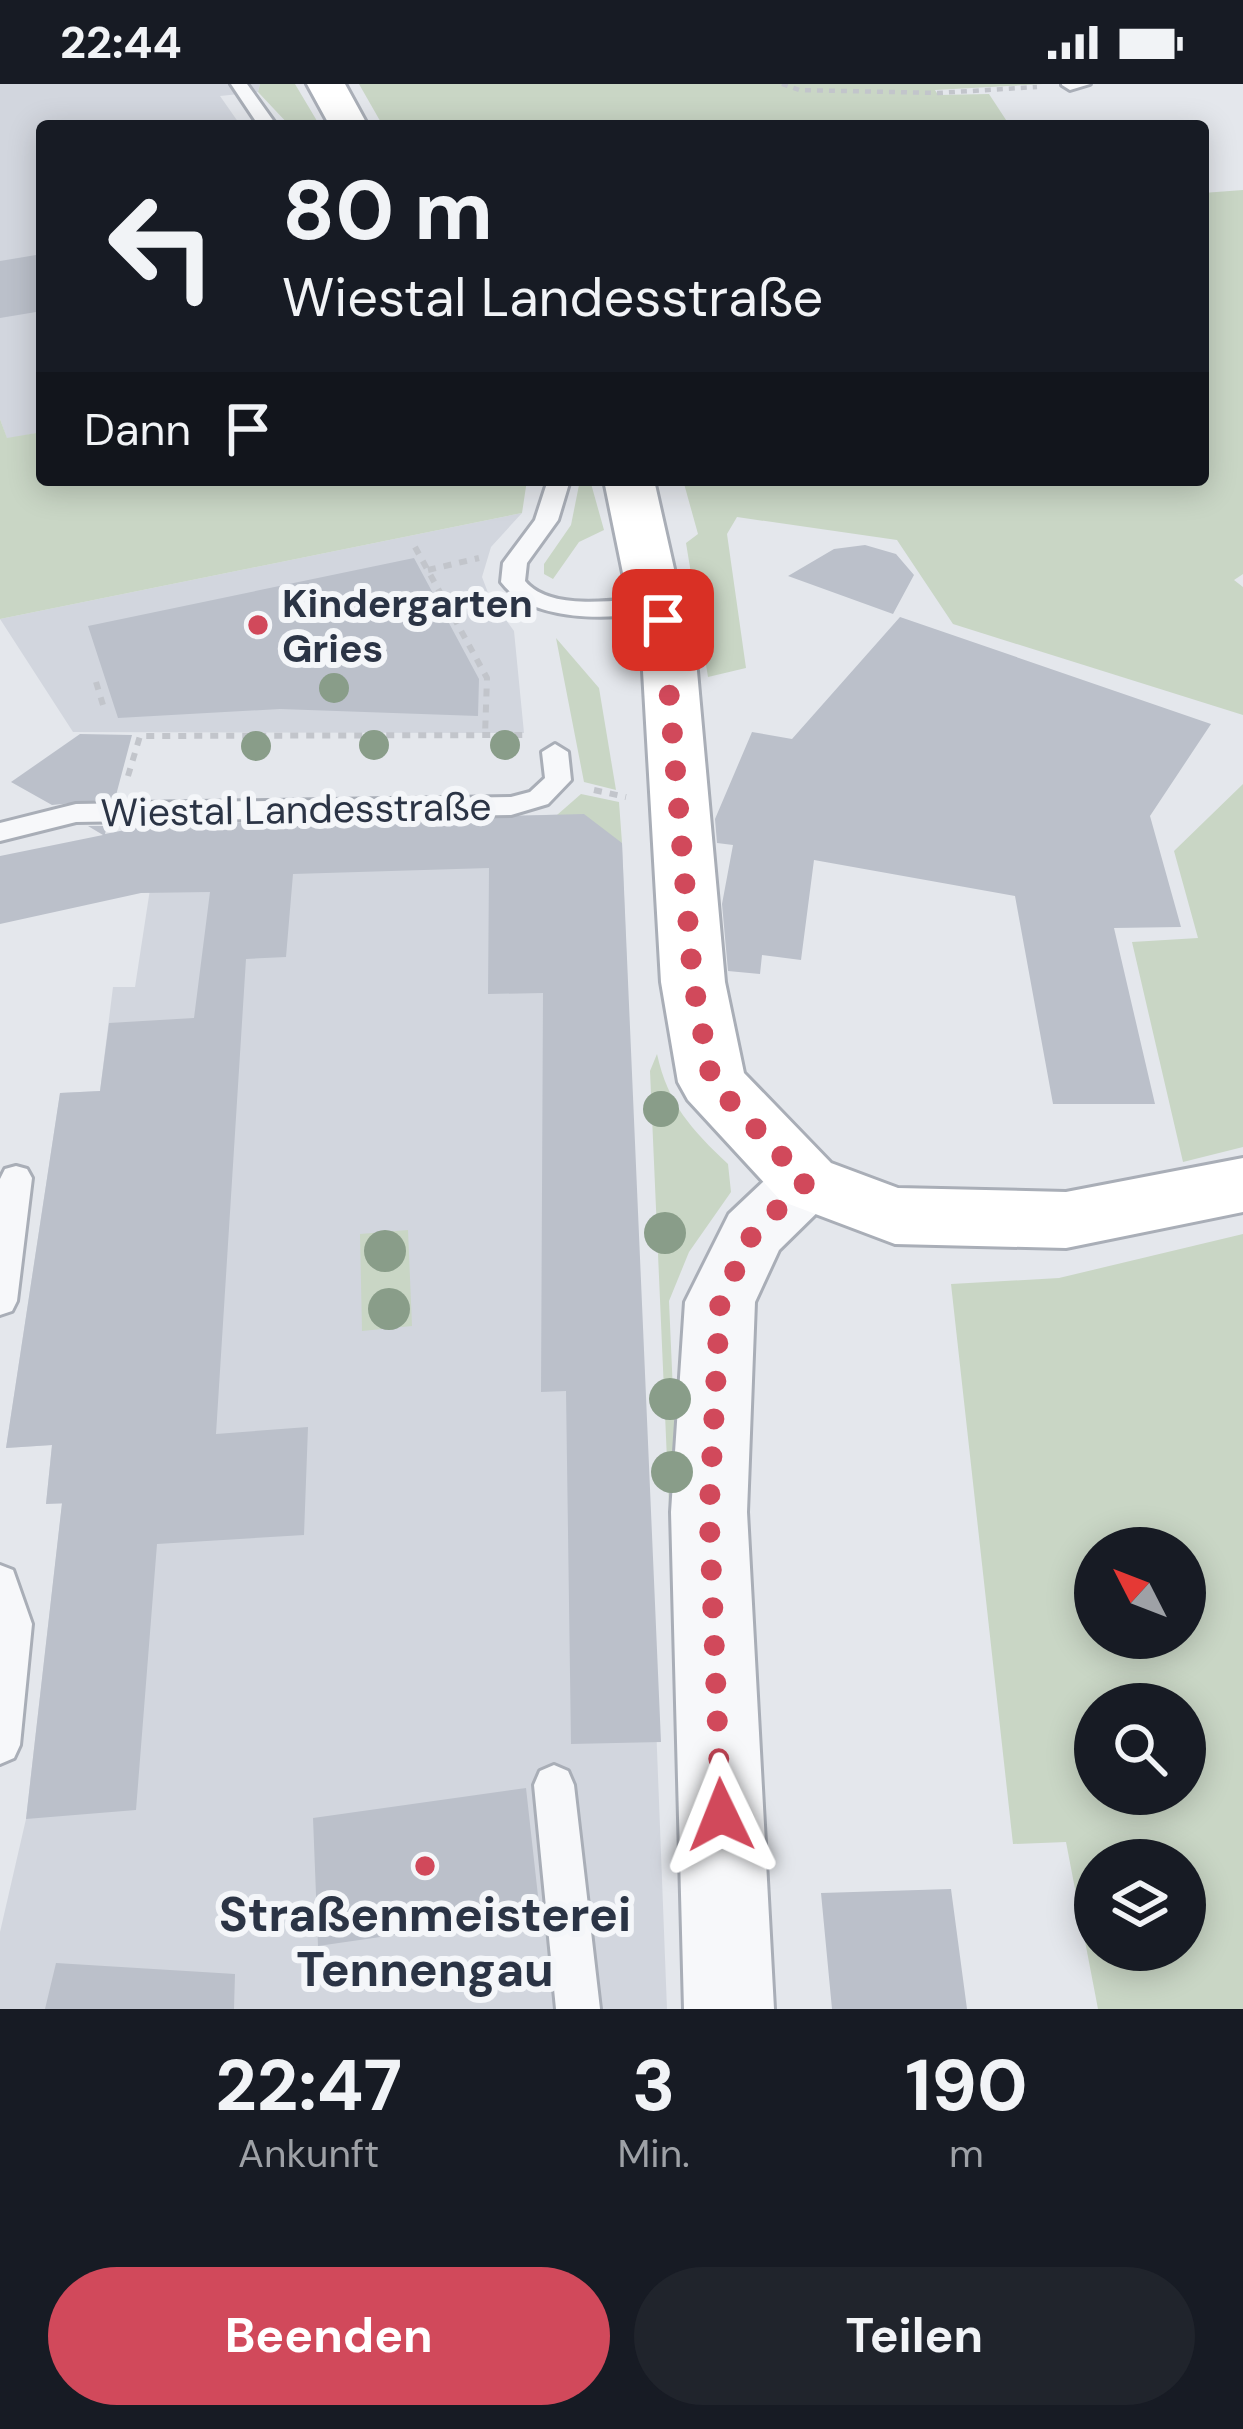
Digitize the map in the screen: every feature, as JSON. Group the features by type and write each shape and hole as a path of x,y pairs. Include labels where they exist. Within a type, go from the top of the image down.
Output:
{"main road":[{"path":"326,84 346,120"},
{"path":"630,486 670,671 693,982 712,1082 806,1182 895,1216 1066,1220 1243,1185"}],"street":[{"path":"729,2009 709,1512 720,1302 753,1233 806,1182"}],"lane":[{"path":"239,84 264,120"},
{"path":"1070,85 1082,84"},
{"path":"557,486 546,522 515,560 512,574 520,588 536,602 567,607 659,604"},
{"name":"Wiestal Landesstraße","path":"0,832 76,812 511,806 538,798 558,780 553,744"},
{"path":"0,1300 16,1178"},
{"path":"0,1582 14,1624 0,1745"},
{"path":"554,1785 578,2009"}],"path":[{"path":"782,84 799,90 938,93 1070,85"},
{"path":"416,547 487,678 485,735"},
{"path":"96,682 103,705"},
{"path":"128,777 140,736 485,735 553,744"}],"shaded area":[{"path":"0,84 260,84 258,92 220,96 237,120 36,120 36,433 7,439 0,419"},
{"name":"Kindergarten Gries","path":"522,513 491,547 482,577 490,598 514,631 524,733 73,732 0,619"},
{"path":"584,814 622,843 667,2009 0,2009 0,1932 26,1819 62,1504 46,1504 52,1445 6,1448 60,1093 100,1091 113,987 135,987 160,824"}],"green space":[{"path":"260,84 295,84 316,120 284,120 258,92"},
{"path":"359,84 1043,84 935,90 938,95 989,94 1006,120 380,120"},
{"path":"1243,190 1243,574 1234,580 1243,587 1243,715 953,624 897,540 737,517 727,534 746,668 708,677 686,543 698,534 685,486 1209,486 1209,193"},
{"path":"0,419 7,438 36,433 36,486 526,486 522,513 0,619"},
{"path":"579,486 592,486 604,530 579,542 553,579 544,574 544,564 571,525"},
{"path":"556,638 599,688 616,790 584,782"},
{"path":"1243,784 1243,1147 1183,1162 1132,942 1198,938 1174,851"},
{"path":"581,794 619,802 622,843 557,815"},
{"path":"657,1054 683,1115 728,1164 731,1192 689,1252 669,1301 700,2009 691,2009 650,1071"},
{"path":"408,1230 412,1326 362,1331 360,1234"},
{"path":"1243,1234 1243,2009 1098,2009 1091,1971 1206,1971 1206,1839 1074,1839 1074,1884 1066,1842 1013,1844 951,1284 1059,1278"}],"building":[{"path":"36,255 36,312 0,318 0,261"},
{"path":"865,545 896,554 914,575 893,614 788,576 834,549"},
{"path":"414,558 479,679 478,716 280,709 118,718 88,626"},
{"path":"900,617 1211,724 1150,816 1181,927 1114,928 1155,1104 1053,1104 1015,896 814,860 801,960 762,955 760,974 728,971 722,904 733,845 717,843 715,819 752,732 792,739"},
{"path":"80,734 132,735 115,799 52,805 11,782"},
{"path":"584,814 622,843 661,1742 571,1744 566,1391 541,1392 543,993 488,994 489,868 293,874 286,957 246,959 216,1434 308,1427 304,1535 157,1544 136,1810 26,1819 62,1503 46,1504 52,1445 6,1448 60,1093 100,1091 109,1023 194,1018 210,892 141,893 0,924 0,856 103,835 88,826 107,826 105,834 150,825"},
{"name":"Straßenmeisterei Tennengau","path":"526,1788 540,1914 318,1946 313,1818"},
{"path":"951,1889 967,2009 832,2009 821,1893"},
{"path":"56,1963 235,1974 234,2009 45,2009"}],"place":[{"name":"Kindergarten Gries","path":"258,625"},
{"name":"Straßenmeisterei Tennengau","path":"425,1866"}],"route":[{"path":"663,620 693,982 712,1082 806,1182 753,1233 720,1302 709,1512 721,1815"}]}
